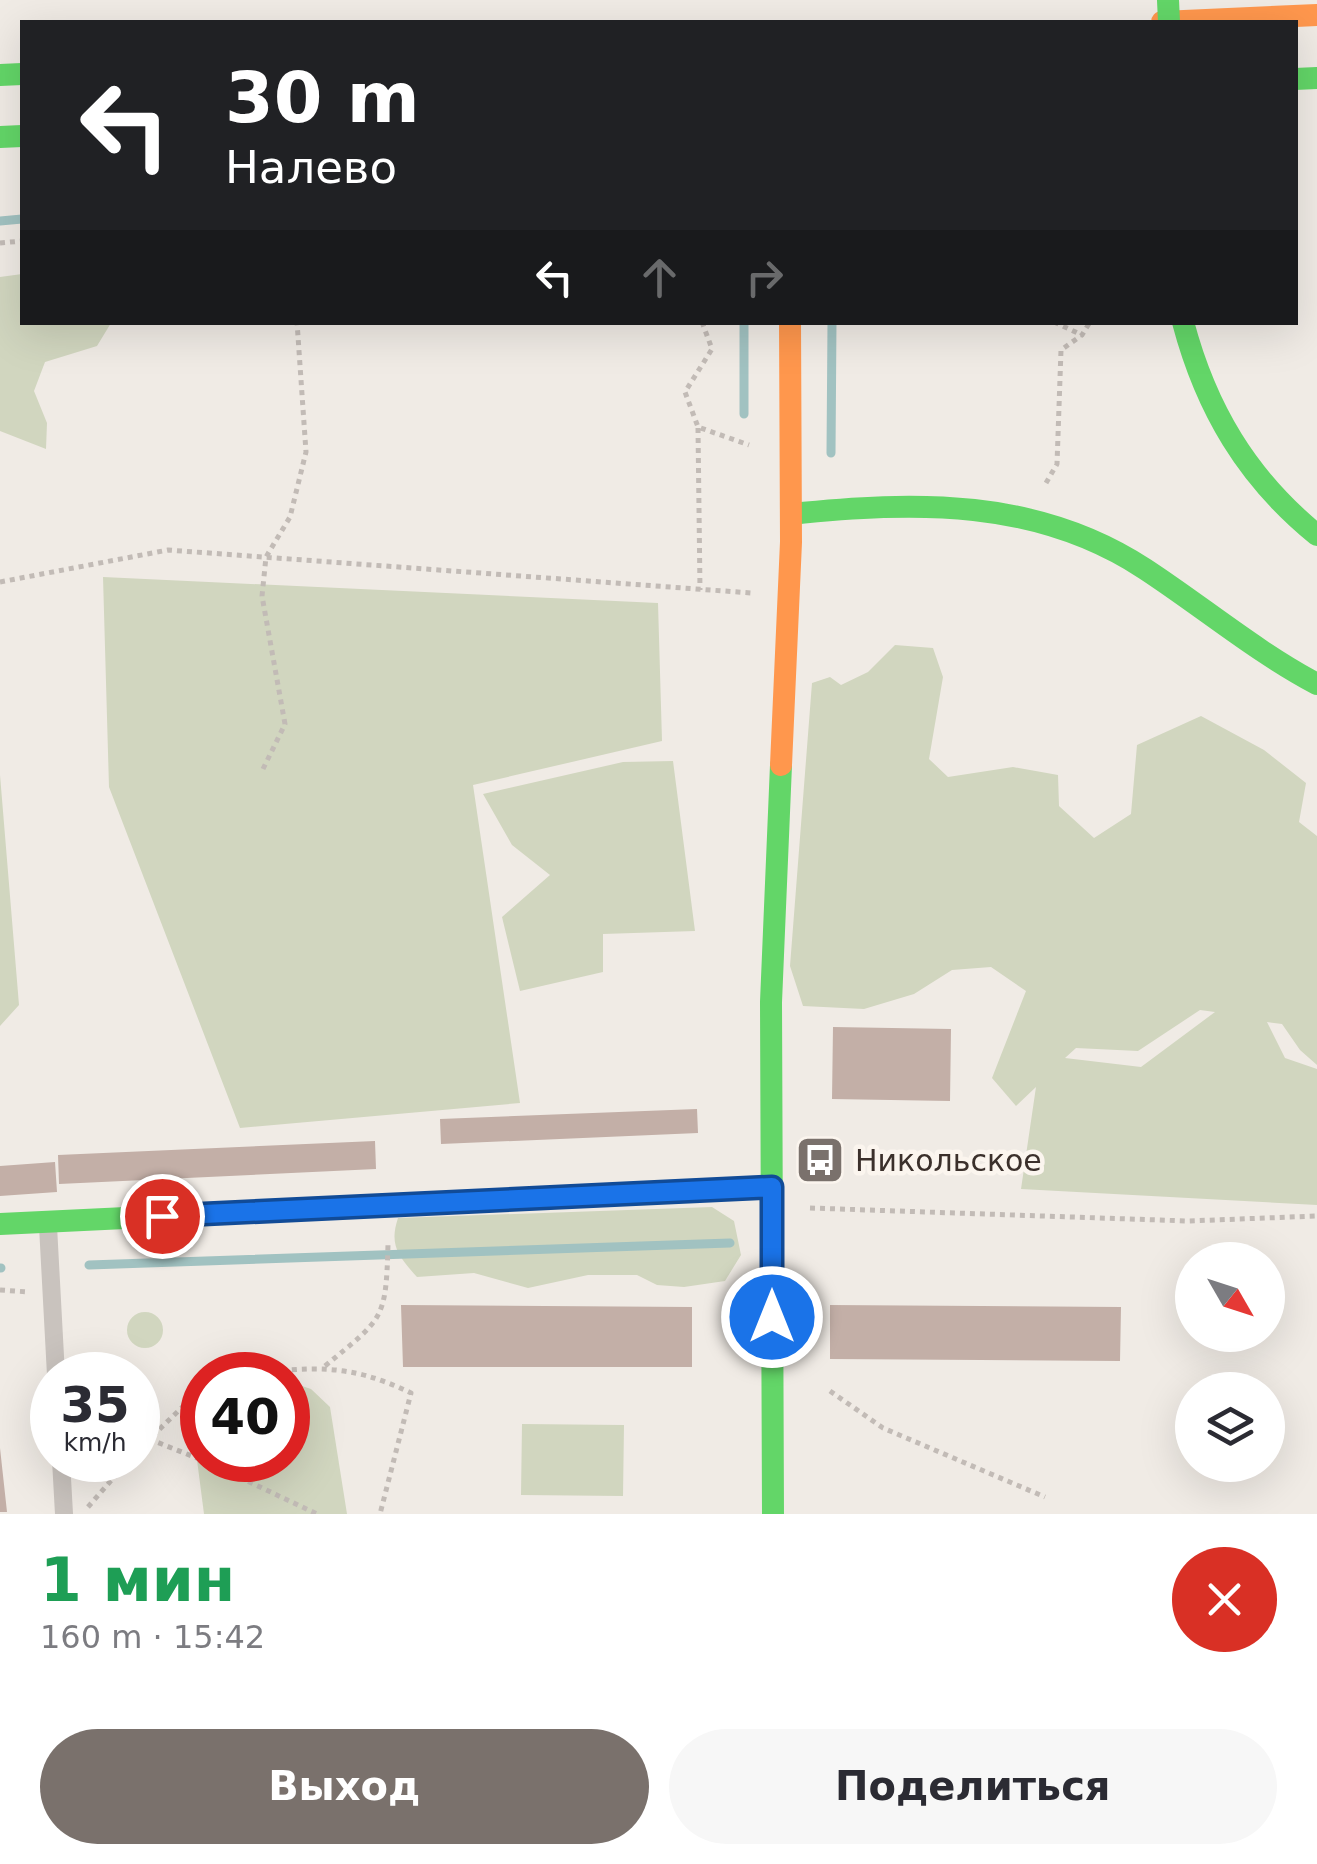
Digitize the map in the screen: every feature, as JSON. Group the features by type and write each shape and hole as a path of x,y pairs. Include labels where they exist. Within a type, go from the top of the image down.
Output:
{"main road":[{"path":"1216,20 1317,16"},
{"path":"773,1514 771,1002 791,514 790,325"},
{"path":"1184,325 1201,386 1232,446 1274,498 1317,535"},
{"path":"791,514 880,504 983,507 1026,514 1098,541 1143,568 1278,665 1317,684"},
{"path":"0,1224 389,1206 772,1197"}],"lane":[{"path":"48,1222 55,1352"},
{"path":"62,1482 64,1514"}],"path":[{"path":"263,769 285,724 262,596 266,557 290,517 306,452 297,325"},
{"path":"700,590 698,427 685,392 712,348 703,325"},
{"path":"1060,325 1082,336"},
{"path":"1026,514 1058,464 1062,350 1082,336 1088,325"},
{"path":"698,427 790,460"},
{"path":"0,582 168,550 788,595"},
{"path":"772,1197 1188,1221 1317,1216"},
{"path":"325,1366 376,1323 387,1293 389,1206"},
{"path":"310,1368 325,1366 374,1375 411,1393 380,1514"},
{"path":"830,1390 883,1428 1045,1497"},
{"path":"160,1428 180,1409"},
{"path":"84,1514 110,1482"},
{"path":"249,1482 317,1514"}],"green space":[{"path":"20,274 20,325 110,325 97,346 45,362 34,391 47,423 46,449 0,431 0,277"},
{"path":"103,577 658,603 662,741 473,785 520,1103 240,1128 109,787"},
{"path":"895,645 933,648 943,677 929,759 948,777 1013,767 1058,775 1059,806 1094,838 1131,814 1137,745 1201,716 1264,750 1306,783 1299,822 1317,836 1317,1065 1300,1050 1282,1024 1267,1022 1285,1058 1317,1069 1317,1205 1021,1189 1036,1087 1016,1106 992,1078 1026,991 991,967 952,970 914,994 864,1009 803,1006 790,966 812,683 830,677 841,685 868,672","holes":["1200,1010 1215,1012 1141,1067 1065,1058 1076,1048 1138,1051"]},
{"path":"673,761 695,931 603,934 603,972 520,991 502,917 550,875 512,845 483,794 623,762"},
{"path":"0,775 19,1005 0,1026"},
{"path":"712,1207 734,1221 741,1255 725,1281 684,1287 657,1285 637,1275 588,1275 528,1288 474,1273 417,1277 395,1243 398,1218"},
{"path":"145,1312 158,1317 163,1330 158,1343 145,1348 132,1343 127,1330 132,1317"},
{"path":"310,1389 330,1407 347,1514 204,1514 200,1482 310,1482"},
{"path":"522,1424 624,1425 623,1496 521,1495"}],"building":[{"path":"833,1027 951,1029 950,1101 832,1099"},
{"path":"697,1109 698,1133 441,1144 440,1119"},
{"path":"375,1141 376,1169 59,1184 58,1155"},
{"path":"55,1162 57,1192 0,1196 0,1166"},
{"path":"401,1305 692,1307 692,1367 403,1367"},
{"path":"830,1305 1121,1307 1120,1361 830,1359"},
{"path":"0,1448 7,1512 0,1512"}],"waterway":[{"path":"0,221 20,219"},
{"path":"744,325 744,414"},
{"path":"831,453 832,325"},
{"path":"89,1265 730,1243"}],"traffic: fast":[{"path":"1168,0 1169,20"},
{"path":"0,75 20,74"},
{"path":"1298,79 1317,78"},
{"path":"0,137 20,136"},
{"path":"1184,325 1204,384 1232,440 1270,490 1317,535"},
{"path":"791,514 929,507 1018,517 1062,529 1145,569 1317,684"},
{"path":"773,1514 771,1002 781,765"},
{"path":"0,1224 772,1187"}],"traffic: slow":[{"path":"1206,20 1317,15"},
{"path":"781,765 791,542 790,325"}],"place":[{"name":"Никольское","path":"820,1160"}],"route":[{"path":"162,1216 772,1187 772,1317"}]}
